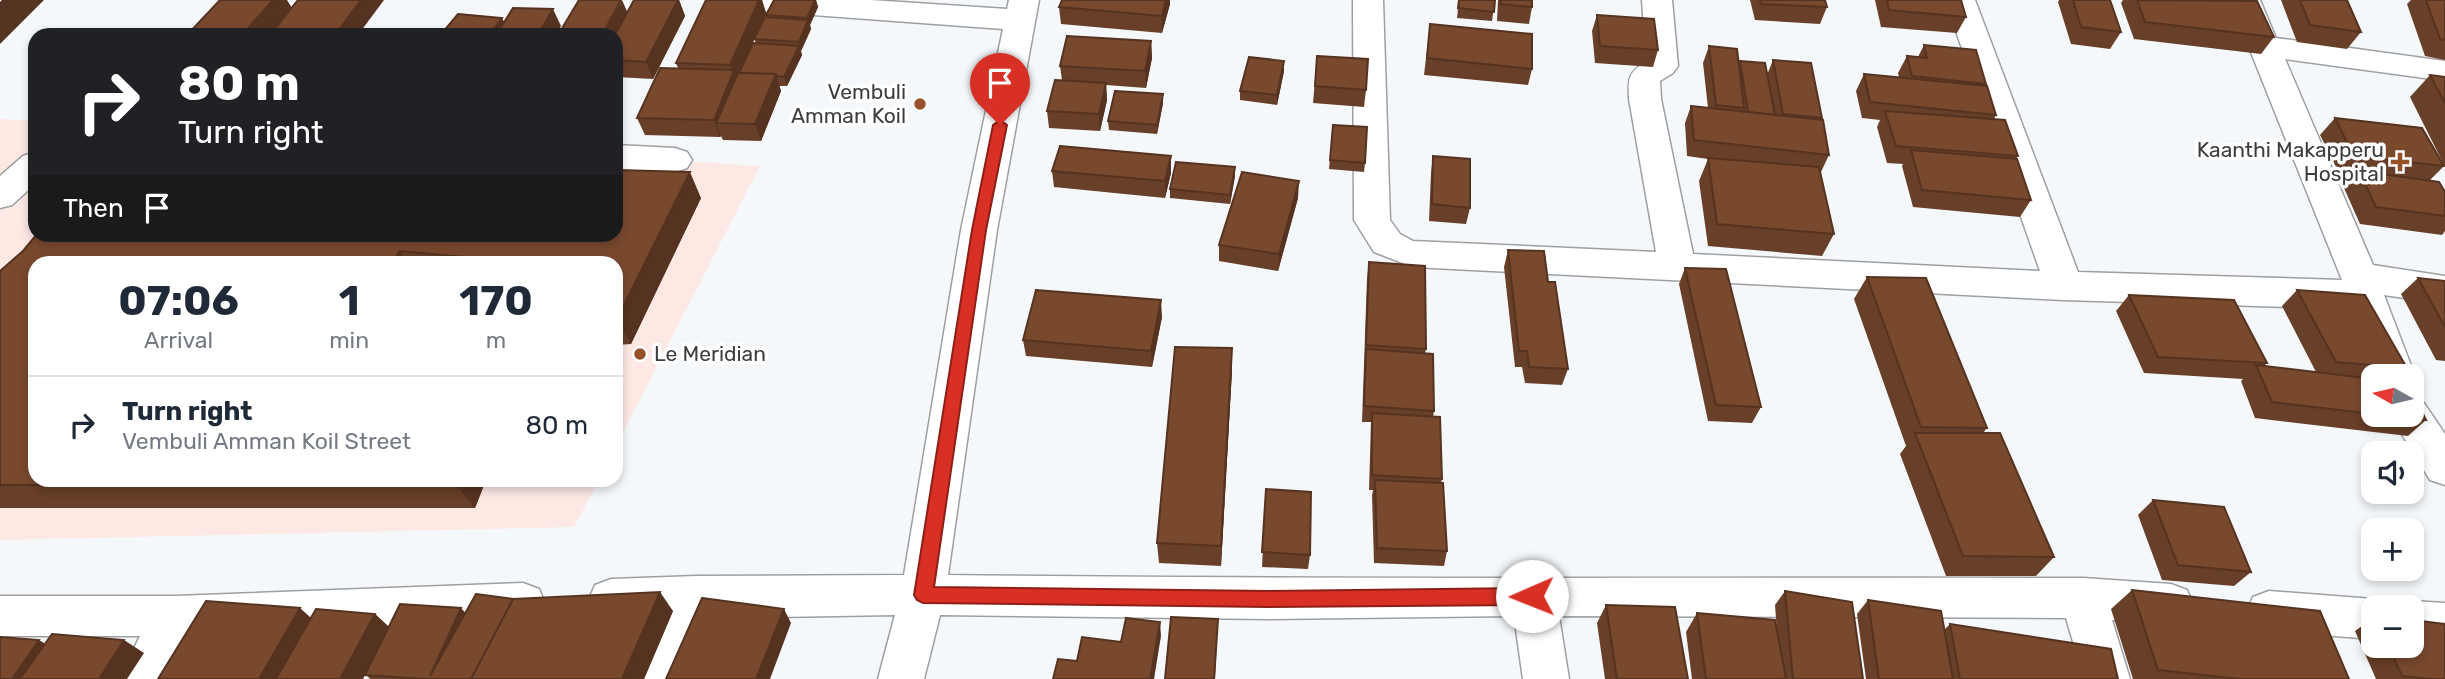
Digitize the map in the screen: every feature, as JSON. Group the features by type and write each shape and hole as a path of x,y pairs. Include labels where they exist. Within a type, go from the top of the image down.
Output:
{"street":[{"path":"733,0 1022,10 979,230 923,595 901,679"},
{"path":"1368,0 1372,220 1382,241 1392,248 1413,254 2064,286 2362,286 2445,290"},
{"path":"1657,0 1661,66 1644,77 1645,99 1677,265"},
{"path":"1960,0 2064,286"},
{"path":"2245,0 2362,286 2391,364"},
{"path":"2263,46 2439,70"},
{"path":"623,158 676,160"},
{"path":"0,196 28,170"},
{"path":"2424,423 2445,468"},
{"path":"0,616 175,616 697,596 923,595 1269,599 1532,596 2083,598 2361,617"},
{"path":"655,679 697,596"},
{"path":"1532,596 1546,679"},
{"path":"2083,598 2107,679"},
{"path":"142,679 175,616"},
{"path":"2424,622 2445,624"}],"shaded area":[{"name":"Le Meridian","path":"0,119 28,121 28,242 623,242 623,157 760,166 623,432 623,256 28,256 28,487 595,487 574,527 0,540"}],"building":[{"path":"220,0 273,0 248,28 194,28"},
{"path":"298,0 361,0 340,28 276,28"},
{"path":"579,0 621,0 606,28 562,28"},
{"path":"634,0 678,0 646,62 623,60 623,28 619,28"},
{"path":"706,0 759,0 730,65 676,63"},
{"path":"774,0 815,0 807,18 766,15"},
{"path":"1062,0 1166,0 1162,16 1059,7"},
{"path":"1459,0 1495,0 1494,12 1458,8"},
{"path":"1501,0 1532,0 1532,7 1500,4"},
{"path":"1760,0 1825,0 1827,7 1761,4"},
{"path":"1887,0 1961,0 1966,17 1889,10"},
{"path":"2073,0 2110,0 2121,32 2081,27"},
{"path":"2137,0 2257,1 2274,37 2145,22"},
{"path":"2300,0 2347,0 2361,32 2310,25"},
{"path":"2426,0 2445,0 2445,40 2440,39"},
{"path":"513,8 553,9 542,28 500,28"},
{"path":"458,14 502,18 494,28 446,28"},
{"path":"1597,15 1654,19 1658,50 1600,46"},
{"path":"765,17 808,20 799,42 754,39"},
{"path":"1430,24 1532,34 1532,69 1427,58"},
{"path":"1067,36 1151,41 1145,71 1060,66"},
{"path":"753,43 799,46 784,77 776,74 739,73"},
{"path":"1924,45 1976,50 1986,84 1912,76 1907,56 1927,58"},
{"path":"1709,46 1737,49 1744,108 1716,105"},
{"path":"1317,56 1368,59 1366,90 1315,86"},
{"path":"1249,57 1284,61 1277,95 1240,91"},
{"path":"1773,60 1811,63 1822,118 1783,114"},
{"path":"1740,61 1765,63 1775,115 1748,112"},
{"path":"660,68 734,70 714,120 637,118"},
{"path":"738,73 776,74 755,124 716,123"},
{"path":"1864,74 1987,86 1996,115 1870,102"},
{"path":"2430,75 2445,77 2445,103"},
{"path":"1055,80 1106,83 1099,114 1047,111"},
{"path":"1115,91 1163,94 1157,125 1108,121"},
{"path":"1691,106 1823,120 1829,155 1694,140"},
{"path":"1885,111 2005,120 2018,156 1896,146"},
{"path":"2335,118 2422,128 2444,166 2354,156"},
{"path":"1333,125 1367,127 1365,163 1330,160"},
{"path":"1060,146 1171,156 1165,181 1052,171"},
{"path":"1911,150 2017,159 2031,200 1922,190"},
{"path":"1433,156 1470,159 1470,208 1432,204"},
{"path":"1708,158 1819,167 1834,234 1717,224"},
{"path":"1176,162 1235,167 1230,195 1170,189"},
{"path":"623,170 690,172 623,307 623,256 453,256 400,251 396,256 28,256 28,485 0,485 0,271 30,242 623,242"},
{"path":"2359,171 2439,182 2445,192 2445,216 2376,207"},
{"path":"1242,172 1299,181 1279,254 1219,245"},
{"path":"1508,250 1544,251 1548,282 1555,282 1568,369 1529,367 1527,351 1519,351"},
{"path":"1369,262 1425,266 1426,349 1366,345"},
{"path":"1685,268 1726,269 1761,407 1716,405"},
{"path":"1867,277 1926,278 1987,428 1921,427"},
{"path":"2418,278 2445,281 2445,327"},
{"path":"1036,290 1161,300 1151,351 1023,340"},
{"path":"2297,290 2365,295 2405,364 2336,362"},
{"path":"2129,295 2234,300 2267,363 2158,357"},
{"path":"1175,347 1232,348 1221,546 1157,543"},
{"path":"1366,349 1433,354 1434,411 1364,406"},
{"path":"2256,365 2361,378 2361,413 2272,402"},
{"path":"1372,413 1440,417 1442,479 1372,475"},
{"path":"1915,433 2000,433 2054,557 1963,556"},
{"path":"1375,480 1443,483 1447,551 1377,548"},
{"path":"1266,489 1311,492 1310,555 1262,552"},
{"path":"2153,500 2224,507 2251,572 2178,565"},
{"path":"2132,590 2320,611 2349,679 2240,679 2158,670"},
{"path":"1785,591 1852,602 1863,679 1793,679"},
{"path":"660,592 622,679 471,679 513,599"},
{"path":"476,594 514,599 471,679 365,675 400,604 461,608 430,676"},
{"path":"702,598 784,609 756,679 666,679"},
{"path":"1868,600 1941,611 1953,679 1879,679"},
{"path":"206,601 300,608 259,679 158,679"},
{"path":"1606,605 1675,607 1688,679 1617,679"},
{"path":"316,609 375,614 340,679 276,679"},
{"path":"1697,613 1775,620 1786,679 1706,679"},
{"path":"1171,617 1218,619 1214,679 1165,679"},
{"path":"1126,618 1160,622 1150,679 1053,679 1058,659 1077,661 1082,637 1121,642"},
{"path":"2424,621 2445,624 2445,679 2402,676 2394,658 2424,658"},
{"path":"1950,624 2111,649 2118,679 1960,679"},
{"path":"52,634 124,640 99,679 20,679"},
{"path":"0,637 39,640 12,679 0,679"}],"place":[{"name":"Vembuli Amman Koil","path":"920,104"},
{"name":"Kaanthi Makapperu Hospital","path":"2400,162"},
{"name":"Le Meridian","path":"640,354"}],"route":[{"path":"1000,125 979,230 923,595 1269,599 1532,596"}]}
